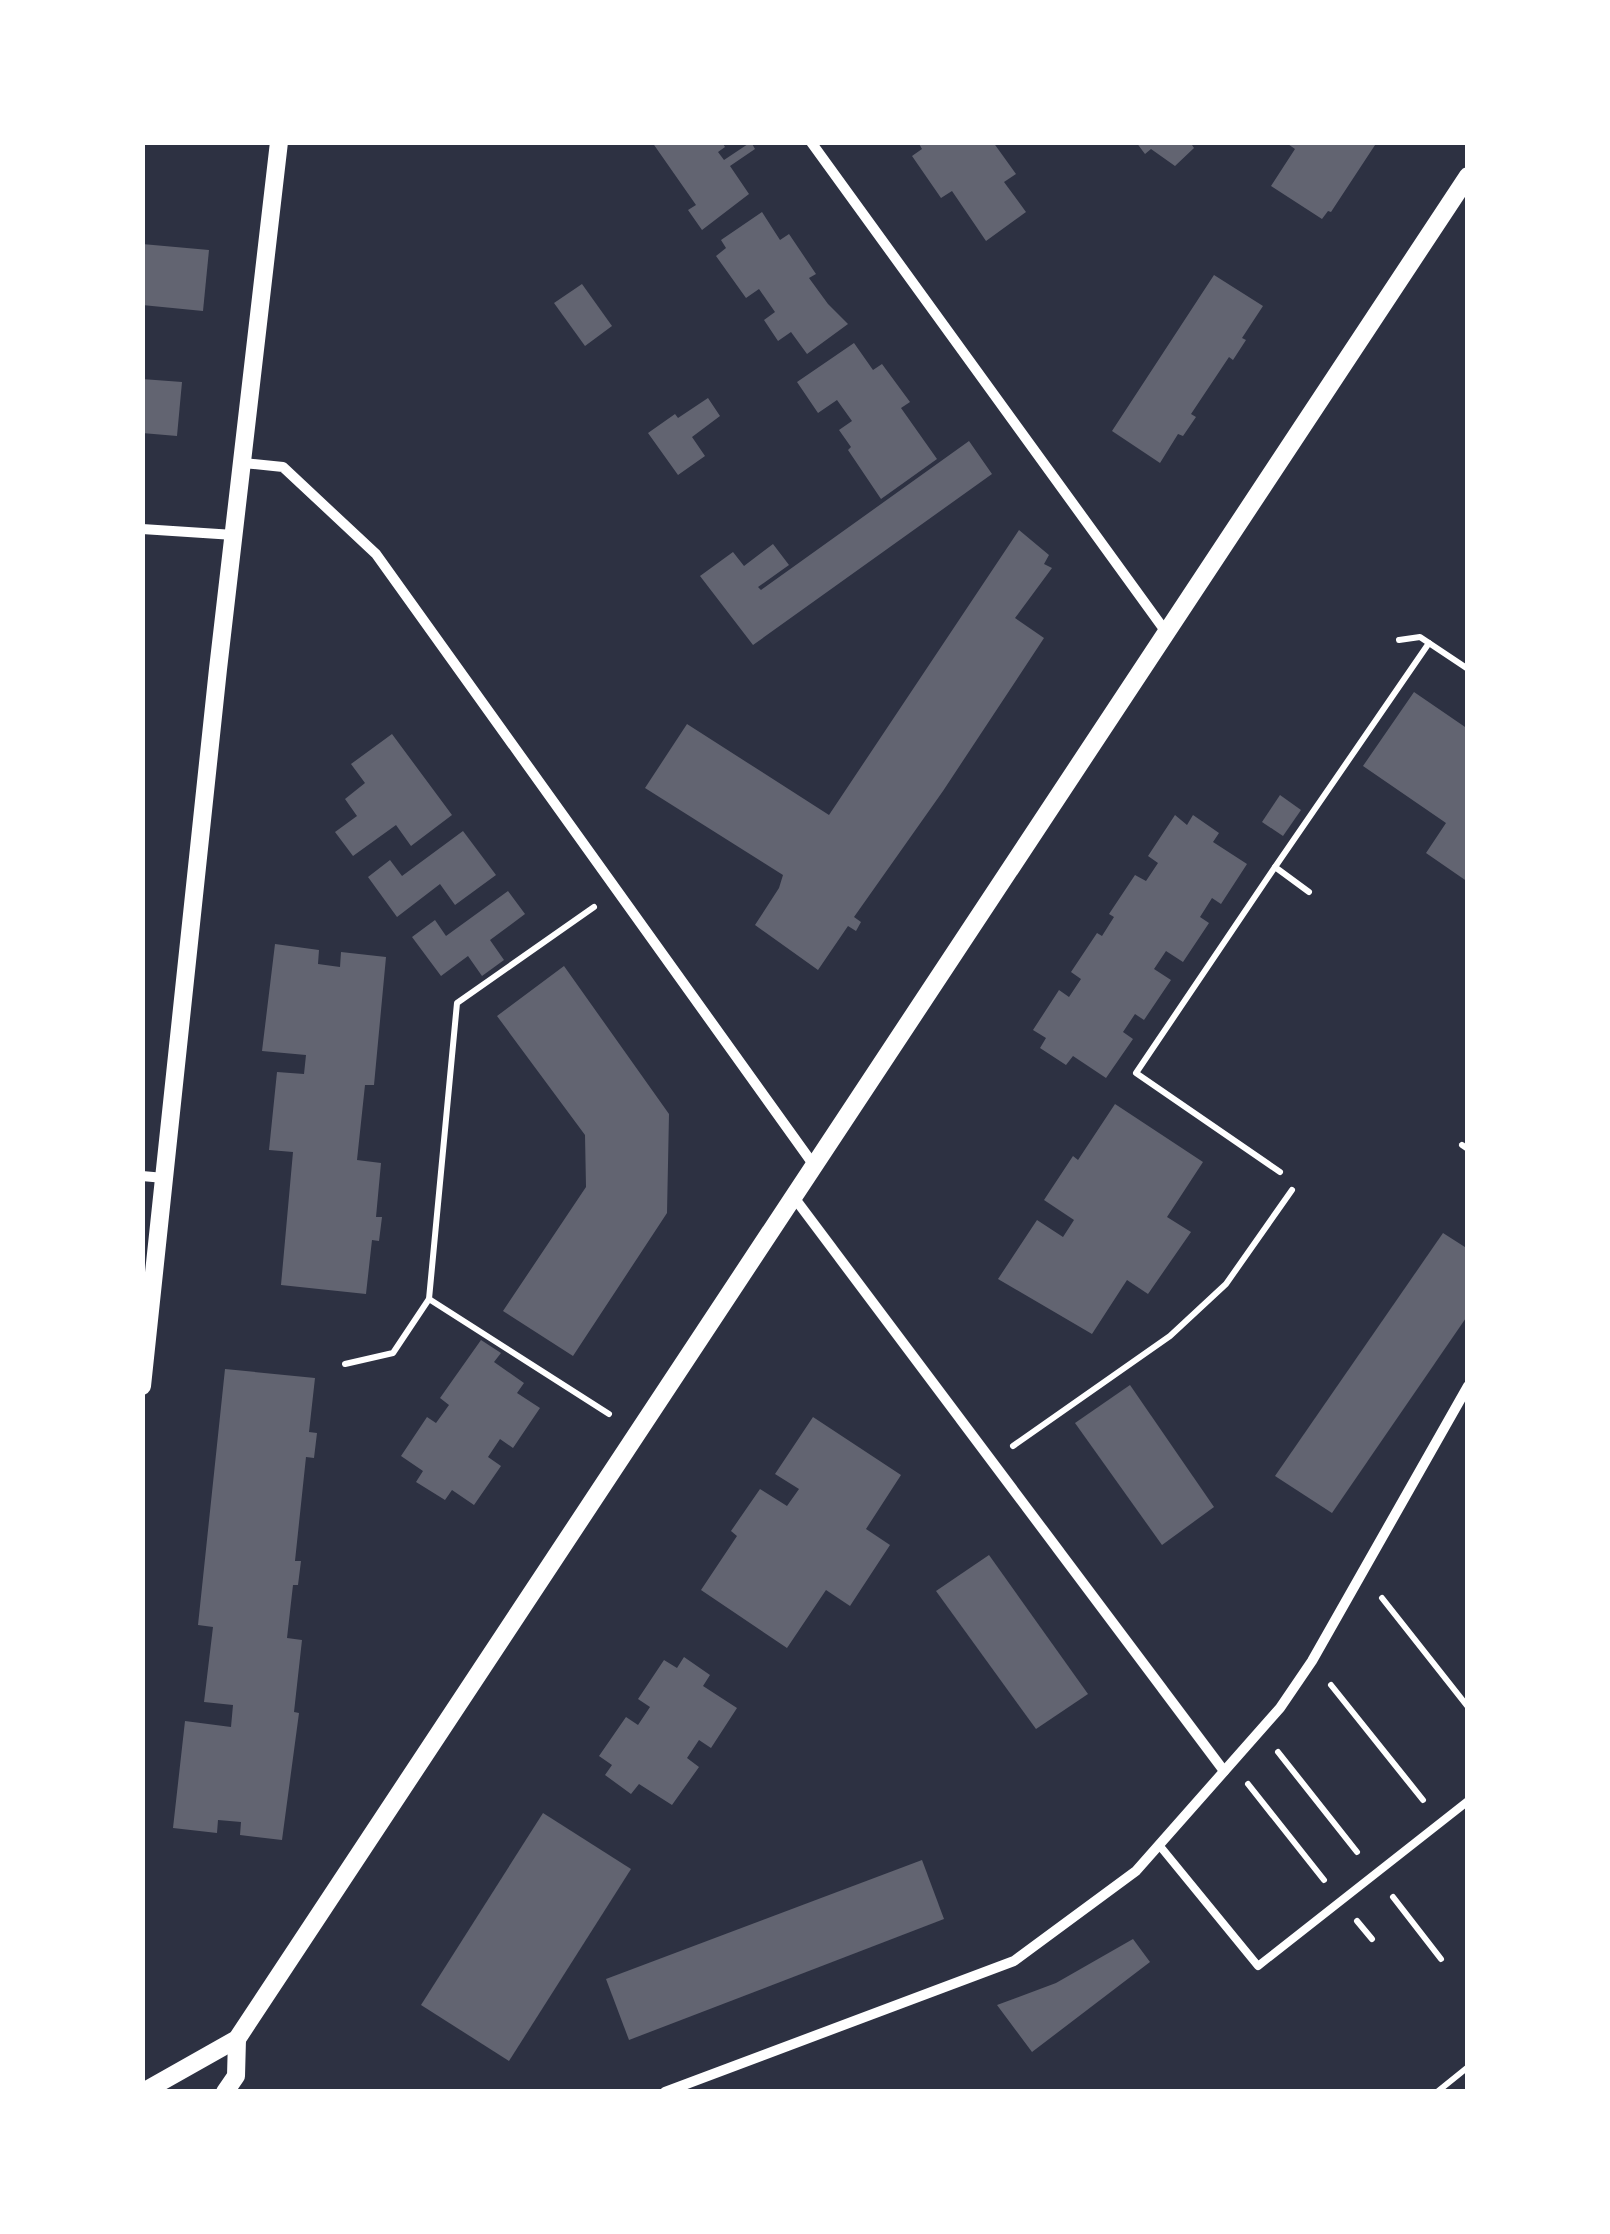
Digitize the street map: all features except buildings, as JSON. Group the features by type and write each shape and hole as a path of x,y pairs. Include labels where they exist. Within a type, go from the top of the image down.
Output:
{"street":[{"path":"142,1386 279,142"},
{"path":"811,142 1166,632"},
{"path":"143,2092 238,2038 1468,176"},
{"path":"242,463 283,466 376,554 814,1164"},
{"path":"142,528 234,535"},
{"path":"142,1176 164,1178"},
{"path":"792,1195 1228,1767"},
{"path":"666,2092 1014,1961 1136,1871 1260,1730 1312,1661 1468,1386"},
{"path":"225,2092 236,2076 238,2038"}],"lane":[{"path":"1159,1845 1258,1966 1468,1801"}],"path":[{"path":"1399,640 1420,638 1468,669"},
{"path":"1280,1172 1136,1073 1429,643"},
{"path":"1275,867 1309,892"},
{"path":"345,1364 394,1353 429,1299 457,1003 617,890"},
{"path":"992,1461 1184,1323 1226,1284 1292,1190"},
{"path":"429,1299 637,1432"},
{"path":"1362,1573 1468,1707"},
{"path":"1312,1661 1441,1822"},
{"path":"1260,1730 1442,1959"},
{"path":"1228,1767 1372,1939"},
{"path":"1437,2092 1468,2067"}]}
